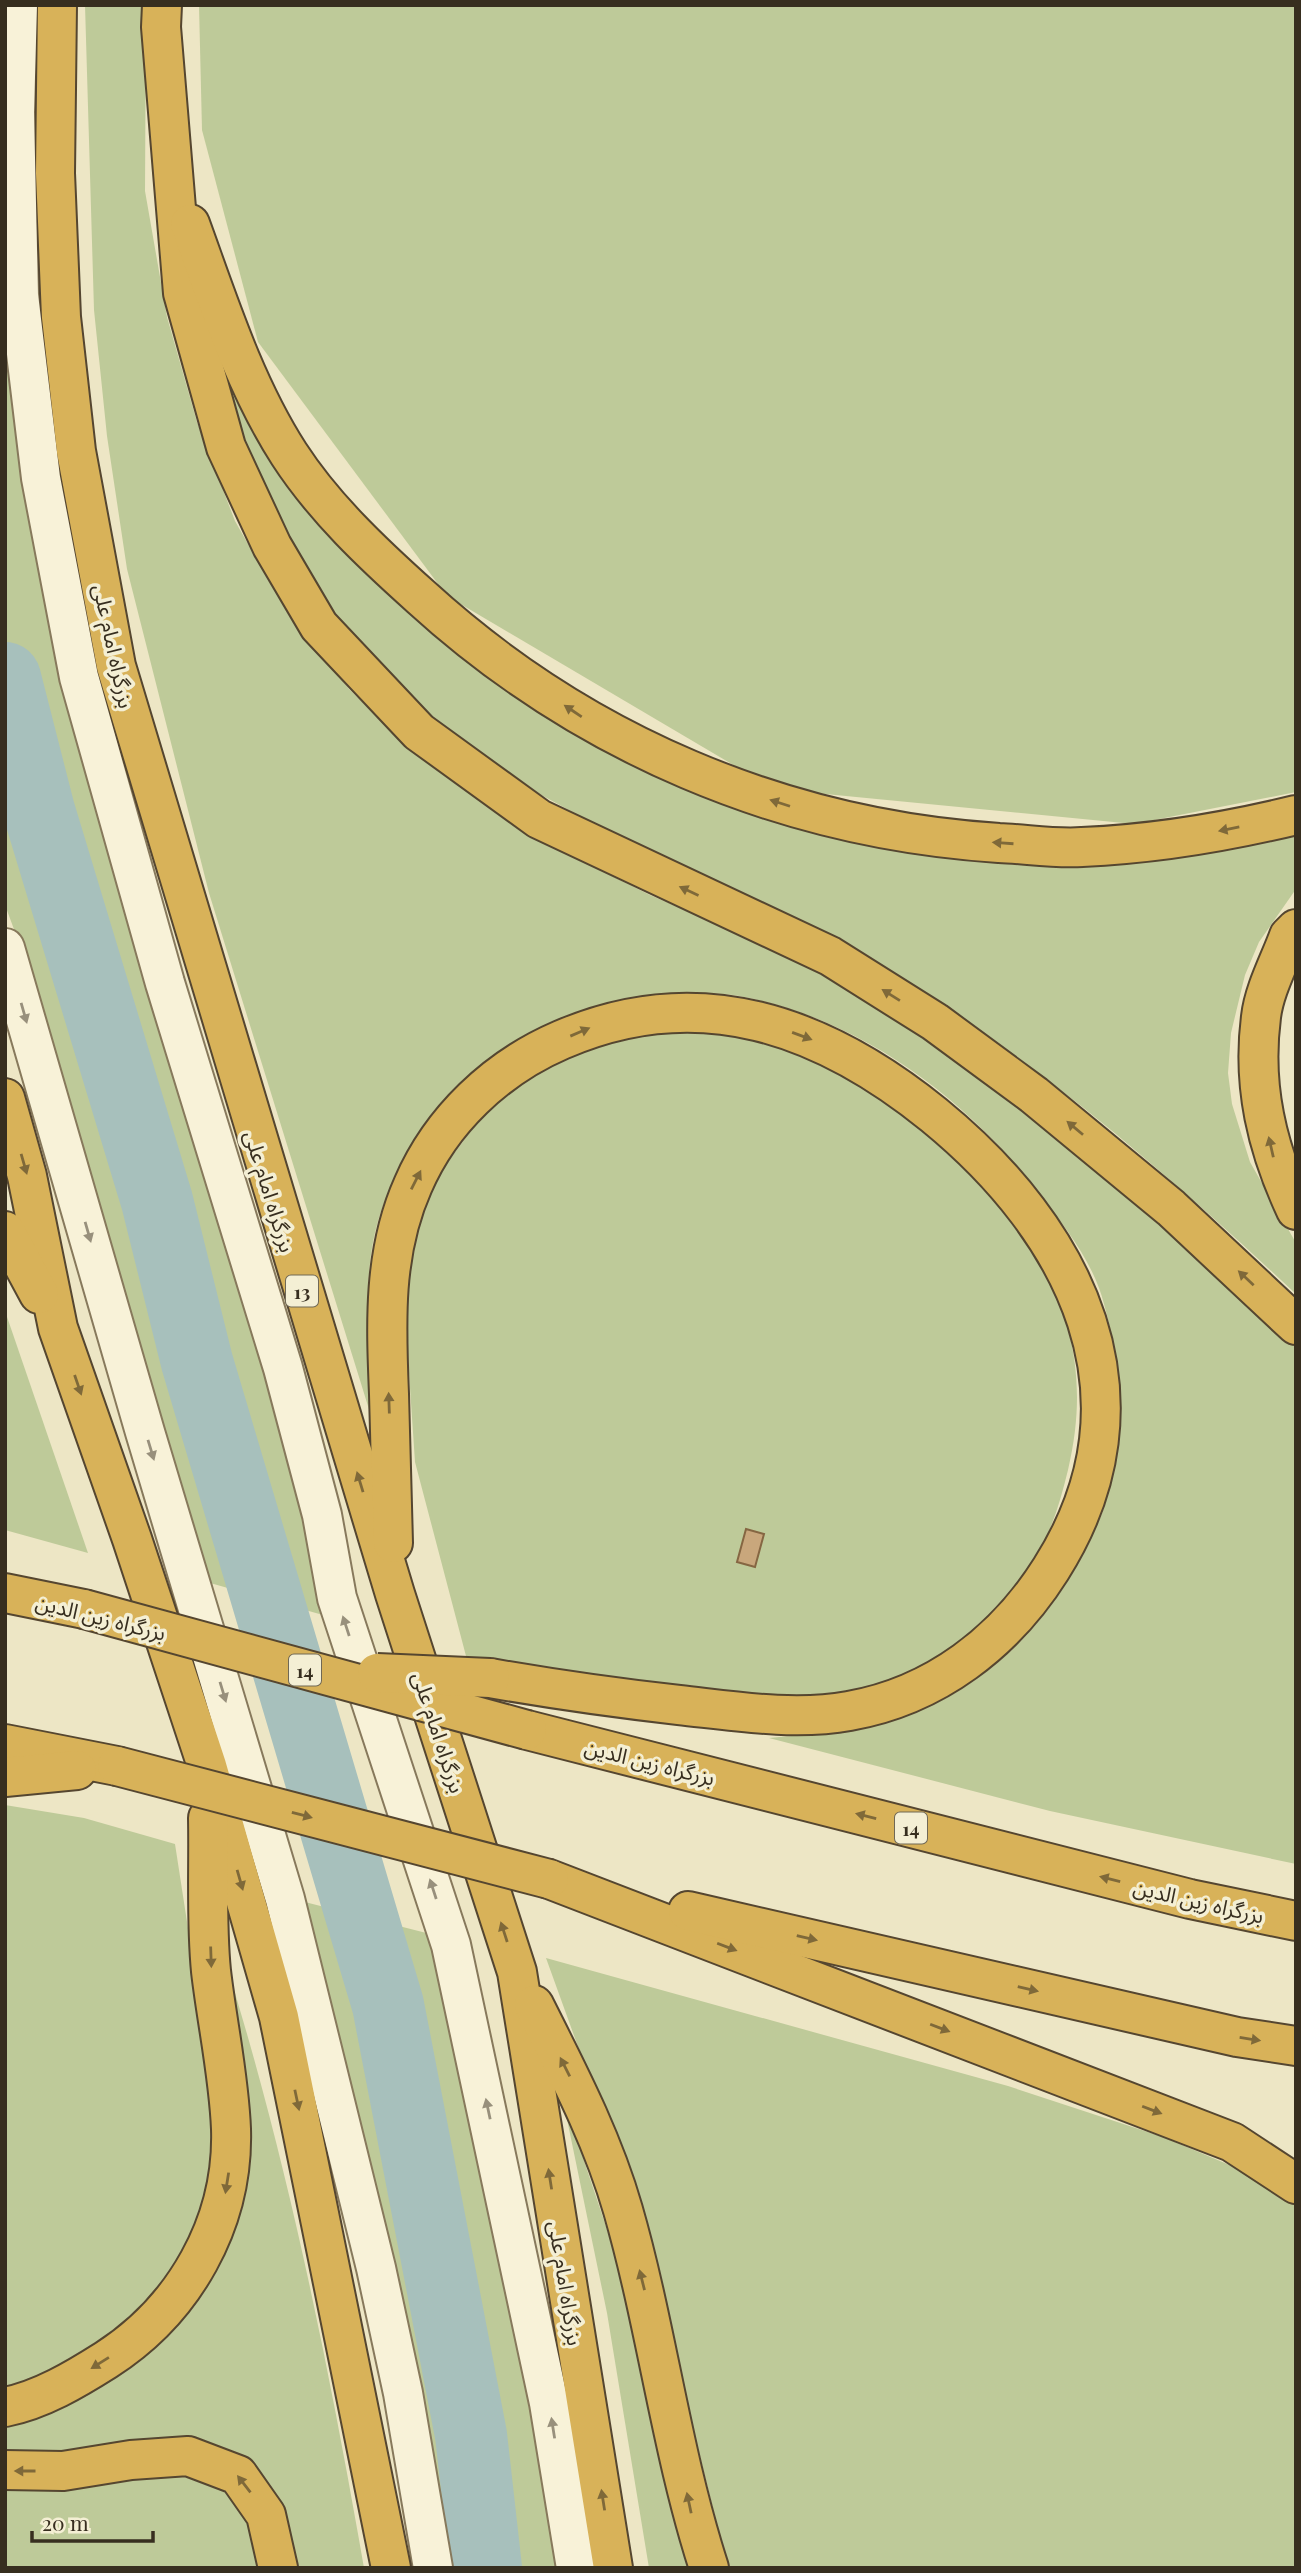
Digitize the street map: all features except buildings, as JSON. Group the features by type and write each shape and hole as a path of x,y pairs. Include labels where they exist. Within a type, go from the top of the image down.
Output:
{"highway":[{"name":"بزرگراه امام علی","path":"57,5 55,173 61,317 76,451 116,666 395,1594 517,1972 613,2568"},
{"path":"162,5 161,27 171,169 183,293 226,447 279,558 319,625 419,732 539,820 830,956 935,1022 1034,1095 1171,1208 1296,1325"},
{"path":"171,169 245,370 289,454 360,542 471,643 593,724 703,778 816,814 953,840 1080,848 1185,838 1296,815"},
{"path":"1296,929 1289,936 1261,1016 1260,1098 1274,1164 1296,1210"},
{"path":"306,1670 490,1678 583,1694 747,1713 848,1711 900,1696 952,1671 986,1648 1016,1618 1055,1564 1085,1503 1099,1442 1098,1382 1086,1313 1060,1256 1024,1204 967,1142 895,1084 837,1048 758,1020 709,1013 655,1013 590,1028 531,1053 481,1088 441,1138 413,1185 395,1240 387,1285 395,1594"},
{"path":"5,1098 27,1176 58,1328 132,1539 207,1766 279,2017 391,2568"},
{"path":"5,1231 58,1328"},
{"name":"بزرگراه زین الدین","path":"5,1593 84,1609 527,1730 1190,1899 1296,1921"},
{"path":"5,1744 117,1766 549,1879 1223,2034 1296,2046"},
{"path":"5,1777 117,1766"},
{"path":"5,2407 60,2387 127,2346 158,2319 183,2288 202,2257 217,2221 230,2163 231,2127 211,1968 207,1766"},
{"path":"549,1879 1220,2137 1296,2184"},
{"path":"517,1972 586,2108 622,2207 667,2388 690,2509 709,2568"},
{"path":"5,2470 63,2471 131,2460 187,2456 238,2475 266,2515 278,2568"}],"lane":[{"path":"18,5 15,126 19,295 41,478 76,665 165,983 286,1380 321,1515 337,1598 451,1945 549,2403 576,2568"},
{"path":"5,948 145,1432 285,1899 376,2268 403,2393 433,2568"}],"green space":[{"path":"85,5 146,5 145,191 167,317 197,422 235,521 270,583 308,638 349,689 398,738 520,830 650,895 802,961 907,1025 1092,1163 1296,1341 1296,1864 1050,1811 769,1738 848,1730 894,1720 954,1694 1007,1655 1051,1606 1069,1579 1096,1526 1112,1477 1118,1427 1117,1378 1104,1304 1086,1261 1069,1234 1012,1160 945,1096 868,1043 827,1023 784,1007 739,996 681,994 575,1016 540,1029 513,1047 427,1134 404,1164 385,1200 369,1269 372,1419 209,893 127,569 107,436 94,310"},
{"path":"199,5 1296,5 1296,792 1134,824 774,789 447,596 258,342 202,130"},
{"path":"5,149 26,441 330,1617 189,1577 55,1093 15,932 5,905"},
{"path":"217,361 254,425 437,634 889,842 1296,828 1296,889 1259,942 1245,975 1231,1033 1228,1073 1232,1104 1250,1162 1296,1243 1296,1294 1201,1207 1102,1123 946,1008 809,929 598,825 526,786 480,760 437,729 397,691 361,650 302,561 254,464"},
{"path":"661,1030 719,1033 774,1044 812,1056 842,1071 875,1093 933,1140 1002,1210 1030,1247 1052,1286 1067,1327 1076,1371 1076,1419 1068,1470 1056,1514 1045,1540 1022,1579 972,1633 932,1662 888,1683 833,1696 801,1697 636,1683 466,1656 415,1462 404,1299 418,1219 440,1172 486,1111 530,1076 593,1045"},
{"path":"5,1311 88,1553 5,1530"},
{"path":"5,1805 84,1818 175,1844 210,2071 216,2169 192,2239 149,2309 78,2364 5,2392"},
{"path":"297,1900 442,1937 564,2568 441,2568"},
{"path":"223,1954 267,2105 304,2258 364,2568 5,2568 5,2425 208,2278"},
{"path":"546,1958 1008,2086 1163,2137 1239,2169 1296,2206 1296,2568 731,2568 724,2552 641,2221"},
{"path":"562,2095 633,2307 689,2568 649,2568 607,2313"}],"waterway":[{"path":"5,678 39,811 157,1201 197,1362 388,2005 471,2435 486,2568"}]}
